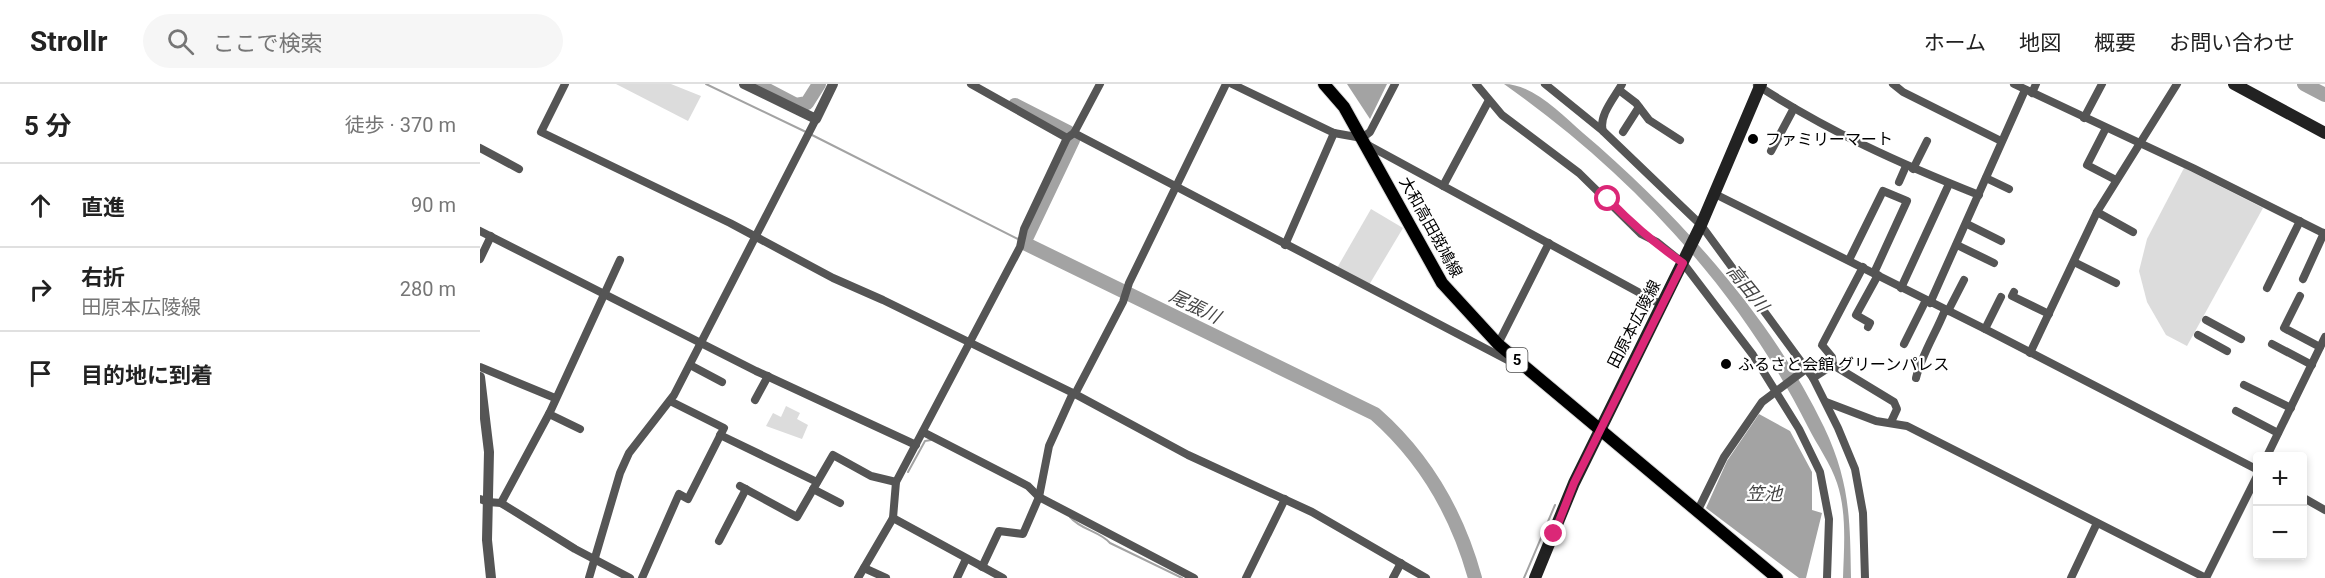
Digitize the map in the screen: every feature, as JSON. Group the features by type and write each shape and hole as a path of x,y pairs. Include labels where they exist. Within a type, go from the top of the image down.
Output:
{"main road":[{"name":"大和高田斑鳩線","path":"1324,84 1344,106 1442,282 1497,344 1777,578"},
{"path":"2234,84 2325,133"},
{"name":"田原本広陵線","path":"1535,578 1574,483 1684,262 1715,194 1759,85"}],"street":[{"path":"565,84 541,132 757,237 833,279 883,300 1074,394 1188,455 1285,499 1426,578"},
{"path":"744,84 814,123"},
{"path":"589,578 623,465 639,437 670,401 690,365 833,84"},
{"path":"971,84 1528,370"},
{"path":"858,578 893,518 896,482 1020,247 1023,233 1070,136 1100,84"},
{"path":"982,567 999,531 1023,534 1039,497 1049,446 1125,298 1175,187 1226,84"},
{"path":"1232,84 1334,133 1364,141 1662,305"},
{"path":"1364,141 1395,84"},
{"path":"1476,84 1488,102 1535,142 1594,186 1641,234 1657,242 1684,262 1778,390 1820,472 1829,519 1827,578"},
{"path":"1545,84 1603,131 1700,227 1803,372 1813,378 1855,469 1860,492 1865,578"},
{"path":"1893,84 1903,92 2001,141"},
{"path":"2014,84 2325,233 2303,279"},
{"path":"1904,344 1957,245 2001,141 2029,91 2036,84"},
{"path":"2084,118 2102,84"},
{"path":"2030,353 2097,212 2177,84"},
{"path":"1759,85 1837,134 1909,167 1979,195"},
{"path":"1603,131 1600,124 1620,86 1649,120 1680,140"},
{"path":"1443,186 1488,102"},
{"path":"1623,132 1639,107"},
{"path":"1771,151 1794,108"},
{"path":"2106,128 2087,165 2116,180"},
{"path":"1285,245 1334,133"},
{"path":"1899,182 1927,141"},
{"path":"480,148 519,169"},
{"path":"1986,178 2009,189"},
{"path":"1901,288 1949,184"},
{"path":"1849,260 1883,191 1907,201 1856,315 1870,323 1868,327"},
{"path":"1715,194 1985,329 2253,469"},
{"path":"2097,212 2133,232"},
{"path":"2267,288 2300,221"},
{"path":"1967,224 2001,241"},
{"path":"480,231 603,295 916,445"},
{"path":"480,259 491,236"},
{"path":"1497,344 1549,243"},
{"path":"1957,245 1994,263"},
{"path":"501,503 549,414 620,260"},
{"path":"2074,262 2116,283"},
{"path":"1833,365 1833,357 1822,345 1863,267"},
{"path":"1916,378 1964,280"},
{"path":"2014,292 2012,296 2049,314"},
{"path":"2300,296 2284,328 2321,352"},
{"path":"1985,329 2001,297"},
{"path":"2206,320 2241,339"},
{"path":"2198,335 2227,351"},
{"path":"2268,452 2312,364 2321,352 2325,337"},
{"path":"2272,344 2312,364"},
{"path":"690,365 722,382"},
{"path":"1813,378 1833,365"},
{"path":"1833,365 1894,402 1897,408 1891,422"},
{"path":"480,367 555,398"},
{"path":"1697,512 1724,457 1762,402 1803,372"},
{"path":"755,400 768,375"},
{"path":"480,377 489,452 484,501 484,543 492,578"},
{"path":"2244,385 2291,408"},
{"path":"642,578 679,494 688,498 724,428 670,401"},
{"path":"1826,402 1876,421 1891,422 1926,435 2206,578 2253,482"},
{"path":"2236,411 2278,433"},
{"path":"549,414 580,429"},
{"path":"923,432 1028,486 1039,497 1194,578"},
{"path":"720,435 815,485 840,503"},
{"path":"719,540 743,488 797,517 833,455 871,476 896,482"},
{"path":"1246,578 1285,499"},
{"path":"2307,500 2325,510"},
{"path":"484,501 501,503 595,560 630,578"},
{"path":"893,518 1003,578"},
{"path":"2071,578 2097,523"},
{"path":"957,578 966,559"},
{"path":"1394,578 1401,563"},
{"path":"864,568 886,578"}],"shaded area":[{"path":"616,84 671,84 701,96 688,121"},
{"path":"2184,168 2263,208 2187,346 2166,335 2147,302 2139,271 2147,239"},
{"path":"1371,209 1403,228 1369,285 1337,268"},
{"path":"786,406 800,413 797,419 808,425 802,439 766,426 773,413 781,417"}],"water":[{"path":"1347,84 1387,84 1370,119"},
{"path":"1504,84 1525,89 1546,101 1618,164 1686,231 1749,306 1777,345 1802,386 1833,447 1847,501 1851,578 1843,578 1844,518 1834,476 1780,376 1749,328 1677,237 1637,195 1595,155"},
{"name":"笠池","path":"1759,414 1790,431 1812,472 1812,510 1822,513 1806,578 1799,578 1706,508 1727,461"}],"waterway":[{"path":"706,84 806,132"},
{"name":"尾張川","path":"756,84 796,105 807,103 819,84"},
{"path":"2304,84 2325,95"},
{"name":"尾張川","path":"1015,105 1068,132 1073,140 1024,243 1375,414 1409,449 1437,488 1459,531 1475,578"},
{"path":"812,135 1018,239"},
{"path":"908,472 925,441 931,440"},
{"path":"1524,578 1555,505"},
{"path":"1070,517 1079,525 1110,543 1182,578"}],"place":[{"name":"ファミリーマート","path":"1753,139"},
{"name":"ふるさと会館 グリーンパレス","path":"1726,364"}],"route":[{"path":"1554,534 1574,483 1683,263 1652,238 1641,234 1608,199"}],"water label":[{"name":"高田川","path":"1748,288"}]}
